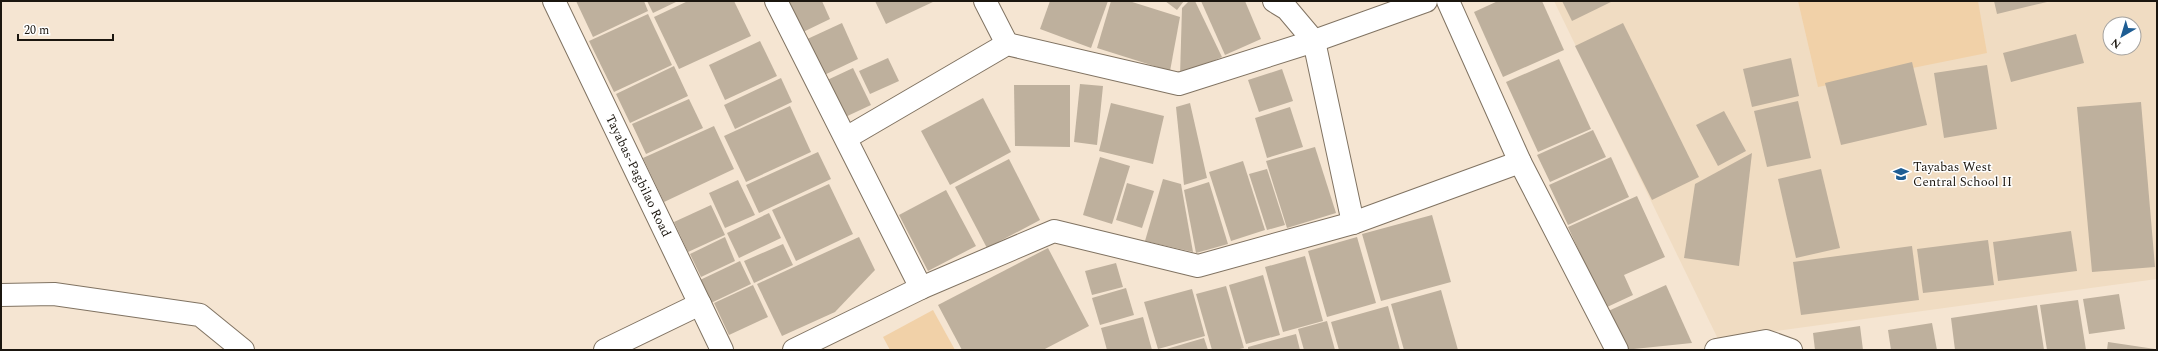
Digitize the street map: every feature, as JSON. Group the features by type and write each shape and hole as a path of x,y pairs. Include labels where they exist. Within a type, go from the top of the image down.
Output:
{"street":[{"name":"Tayabas-Pagbilao Road","path":"554,1 722,350"},
{"path":"776,1 921,288"},
{"path":"985,1 1007,44"},
{"path":"1274,1 1287,9 1314,41 1353,223"},
{"path":"846,138 1007,44 1179,84 1314,41 1426,1"},
{"path":"1448,1 1520,162 1617,350"},
{"path":"794,350 921,288 1054,231 1198,266 1353,223 1520,162"},
{"path":"1,295 54,294 200,315 243,350"},
{"path":"604,350 700,304"},
{"path":"1716,350 1766,341 1791,350"}],"shaded area":[{"path":"1554,1 2157,1 2157,279 1718,339"},
{"path":"1798,1 1978,1 1987,53 1818,87"},
{"path":"933,310 955,350 890,350 883,337"}],"building":[{"path":"576,1 644,1 648,11 593,37"},
{"path":"647,1 678,1 653,13"},
{"path":"688,1 734,1 751,36 679,69 654,17"},
{"path":"786,1 822,1 830,19 801,33"},
{"path":"875,1 935,1 886,24"},
{"path":"1050,1 1108,1 1091,48 1040,29"},
{"path":"1111,1 1129,1 1180,17 1170,71 1097,48"},
{"path":"1165,1 1184,1 1177,10"},
{"path":"1189,1 1195,1 1222,57 1180,76 1182,8"},
{"path":"1201,1 1245,1 1261,39 1225,55"},
{"path":"1498,1 1542,1 1564,50 1503,77 1474,12"},
{"path":"1562,1 1613,1 1572,21"},
{"path":"1994,1 2047,1 2047,2 1997,14"},
{"path":"648,14 672,65 614,92 589,41"},
{"path":"842,23 858,59 820,77 803,41"},
{"path":"1623,23 1699,177 1652,200 1575,46"},
{"path":"2076,34 2084,63 2011,82 2003,53"},
{"path":"760,41 777,76 725,100 709,65"},
{"path":"888,58 899,81 870,94 859,71"},
{"path":"1791,58 1799,96 1752,107 1743,69"},
{"path":"1559,59 1591,129 1538,152 1506,82"},
{"path":"1912,62 1927,125 1841,145 1825,83"},
{"path":"1987,65 1997,129 1944,138 1934,73"},
{"path":"674,66 688,96 630,123 616,94"},
{"path":"853,68 871,105 841,119 823,82"},
{"path":"1282,69 1293,101 1259,112 1248,80"},
{"path":"781,78 792,102 735,129 724,105"},
{"path":"1080,84 1103,86 1097,145 1074,142"},
{"path":"1014,85 1070,85 1070,147 1015,146"},
{"path":"983,98 1011,152 950,185 921,131"},
{"path":"689,99 703,128 646,154 632,124"},
{"path":"1798,101 1811,158 1767,167 1754,111"},
{"path":"2141,102 2155,267 2092,272 2077,107"},
{"path":"1111,103 1164,116 1153,164 1099,151"},
{"path":"1190,103 1207,178 1184,185 1176,107"},
{"path":"790,106 811,152 746,182 724,136"},
{"path":"1290,107 1303,147 1267,158 1255,118"},
{"path":"1724,111 1746,151 1718,166 1696,125"},
{"path":"714,126 734,169 664,202 643,158"},
{"path":"1593,130 1606,157 1550,182 1537,155"},
{"path":"1315,147 1336,213 1287,228 1266,161"},
{"path":"818,152 831,179 759,213 746,185"},
{"path":"1752,153 1739,266 1684,258 1695,184"},
{"path":"1100,157 1130,166 1112,224 1083,215"},
{"path":"1611,157 1629,197 1568,225 1549,185"},
{"path":"1009,159 1040,220 987,248 955,187"},
{"path":"1243,161 1265,230 1231,241 1209,172"},
{"path":"1267,169 1285,225 1267,230 1249,174"},
{"path":"1821,169 1840,248 1796,258 1778,179"},
{"path":"1163,179 1181,184 1193,252 1145,241"},
{"path":"738,180 755,215 725,228 709,193"},
{"path":"1209,182 1228,244 1196,253 1184,190"},
{"path":"1127,183 1154,191 1142,228 1116,220"},
{"path":"829,184 853,234 796,261 772,210"},
{"path":"946,190 976,246 928,271 899,215"},
{"path":"1637,196 1665,257 1624,275 1633,295 1605,308 1568,227"},
{"path":"711,205 725,235 688,252 674,222"},
{"path":"769,213 781,238 739,258 727,233"},
{"path":"1432,215 1451,282 1381,301 1362,234"},
{"path":"2071,231 2077,271 1998,281 1993,242"},
{"path":"725,237 735,261 701,277 690,254"},
{"path":"859,237 875,270 835,312 782,336 757,284"},
{"path":"1357,237 1376,303 1327,317 1308,251"},
{"path":"1988,240 1994,285 1923,293 1917,249"},
{"path":"783,244 793,265 754,283 744,261"},
{"path":"1912,246 1919,300 1801,315 1793,262"},
{"path":"1048,248 1089,326 1043,350 962,350 938,305"},
{"path":"1305,256 1323,321 1283,332 1265,267"},
{"path":"740,261 751,284 711,303 700,280"},
{"path":"1116,263 1123,287 1092,295 1085,271"},
{"path":"1263,275 1280,335 1246,344 1229,285"},
{"path":"753,285 768,317 729,335 714,303"},
{"path":"1666,285 1692,343 1624,350 1606,312"},
{"path":"1226,286 1244,348 1235,350 1212,350 1196,294"},
{"path":"1126,288 1134,315 1100,325 1092,298"},
{"path":"1192,289 1205,336 1158,349 1144,302"},
{"path":"1441,290 1458,350 1404,350 1391,304"},
{"path":"2119,294 2125,329 2089,334 2083,299"},
{"path":"2078,300 2086,350 2047,350 2040,305"},
{"path":"2037,305 2044,350 1955,350 1951,318"},
{"path":"1388,306 1400,350 1339,350 1331,322"},
{"path":"1143,317 1152,350 1107,350 1101,328"},
{"path":"1327,321 1335,350 1304,350 1298,329"},
{"path":"1932,323 1937,350 1891,350 1888,330"},
{"path":"1860,326 1863,350 1815,350 1813,333"},
{"path":"1296,334 1300,350 1248,350 1248,347"},
{"path":"1204,338 1208,350 1163,350"},
{"path":"2108,342 2155,349 2155,350 2107,350"}],"place":[{"name":"Tayabas West Central School II","path":"1901,174"}]}
